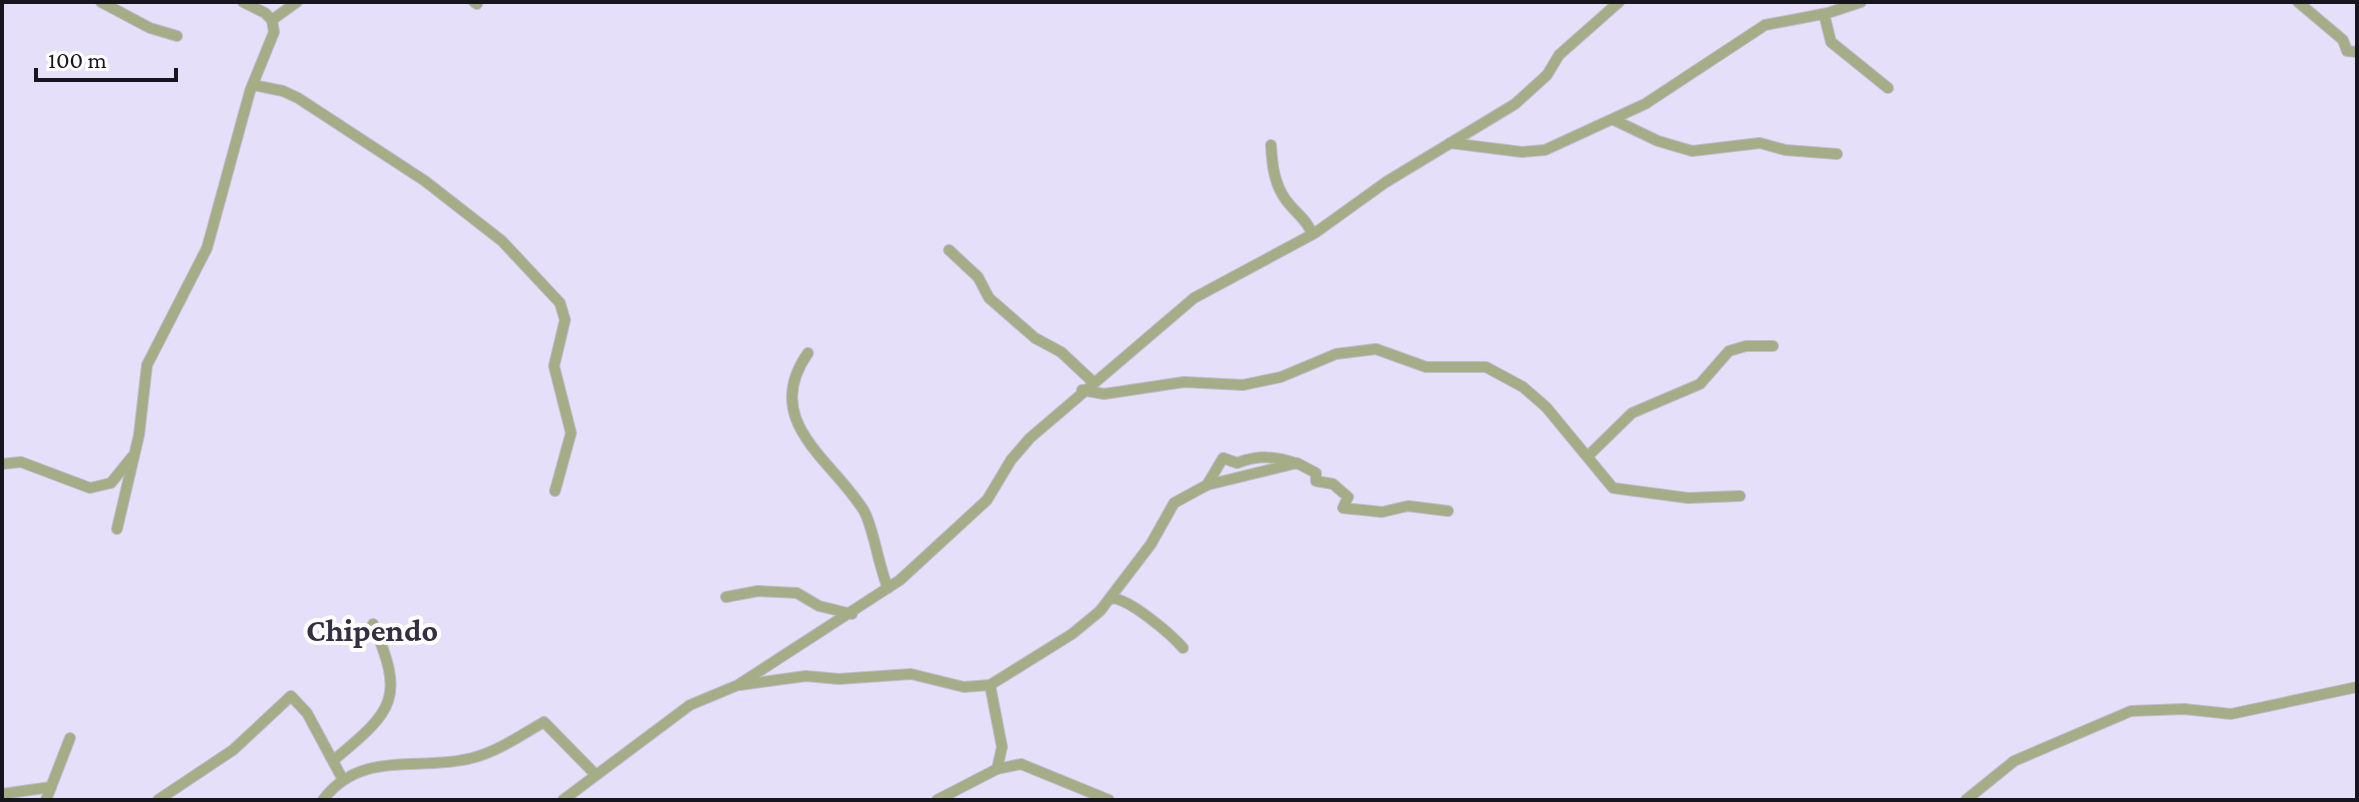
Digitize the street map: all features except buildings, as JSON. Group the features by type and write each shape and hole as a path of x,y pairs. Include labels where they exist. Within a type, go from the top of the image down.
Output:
{"street":[{"path":"101,2 150,28 177,36"},
{"path":"117,529 134,455 147,365 177,300 207,248 253,85 274,32 272,20 243,2"},
{"path":"272,20 297,2"},
{"path":"563,800 690,705 738,685 888,588 973,515 1030,438 1092,381 1194,298 1312,234 1386,182 1533,89 1559,55 1619,2"},
{"path":"1450,143 1535,152 1645,104 1765,25 1824,14 1861,2"},
{"path":"2298,2 2343,40 2347,51 2357,52"},
{"path":"1824,14 1831,42 1888,88"},
{"path":"253,85 283,91 298,98 425,181 502,241 560,303 565,320 554,366 571,433 555,491"},
{"path":"1614,120 1658,141 1692,151 1760,143 1785,150 1837,154"},
{"path":"1271,145 1273,169 1284,198 1307,221 1312,234"},
{"path":"949,250 978,277 989,298 1035,338 1061,352 1092,381"},
{"path":"1588,456 1632,413 1700,384 1729,351 1746,346 1773,346"},
{"path":"1082,390 1104,394 1184,382 1243,385 1281,377 1336,354 1376,349 1426,367 1476,366 1501,374 1546,407 1607,483 1622,491 1688,498 1740,496"},
{"path":"808,353 793,381 792,407 814,449 865,513 876,558 888,588"},
{"path":"2,464 21,462 90,488 111,483 134,455"},
{"path":"1207,485 1223,458 1237,463 1250,458 1276,456 1316,473 1316,481 1333,484 1348,497 1343,508 1382,512 1408,506 1448,511"},
{"path":"738,685 775,683 801,676 839,679 911,674 964,687 990,685 1072,634 1111,599 1151,544 1174,503 1207,485 1297,463"},
{"path":"726,597 758,591 797,593 819,606 852,614"},
{"path":"1111,599 1120,598 1152,619 1183,648"},
{"path":"335,759 367,732 387,706 390,664 373,624"},
{"path":"990,685 1002,747 997,769"},
{"path":"1966,800 2014,761 2121,714 2184,709 2231,714 2357,687"},
{"path":"158,800 251,736 291,696 307,713 335,759 342,778"},
{"path":"323,800 342,778 383,765 472,757 499,748 544,722 595,774"},
{"path":"46,800 70,738"},
{"path":"937,800 997,769 1021,764 1109,800"},
{"path":"2,794 51,787"}],"district":[{"name":"Chipendo","path":"372,630"}]}
